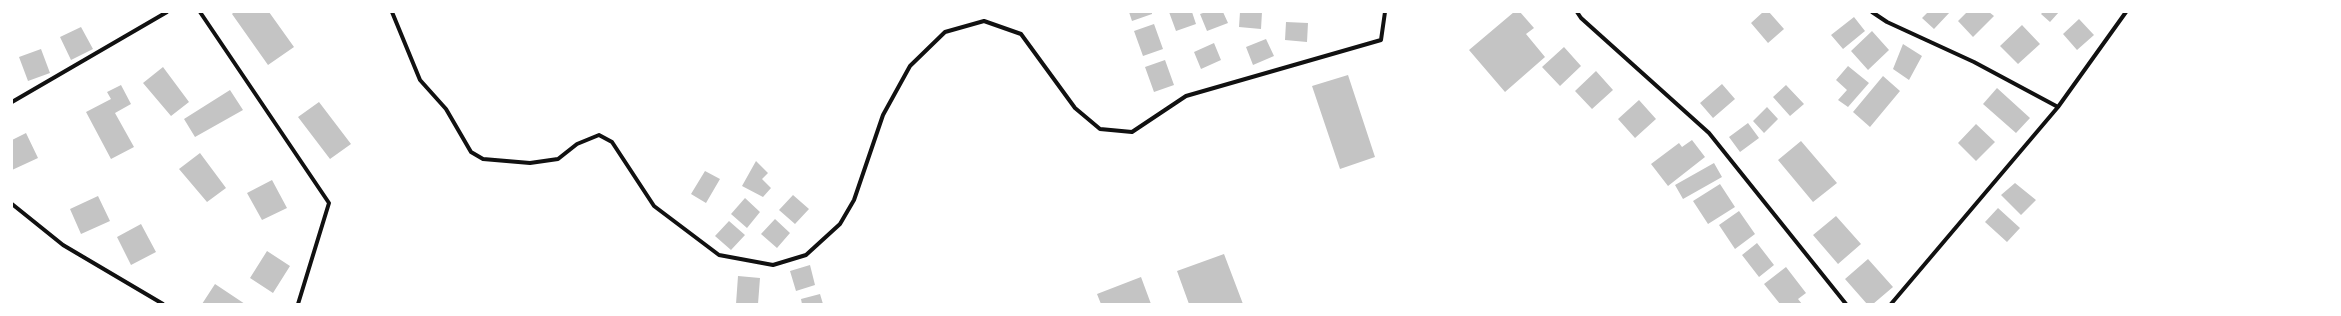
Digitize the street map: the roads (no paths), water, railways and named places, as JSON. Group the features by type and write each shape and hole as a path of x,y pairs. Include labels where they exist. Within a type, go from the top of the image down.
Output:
{"street":[{"path":"12,102 167,12"},
{"path":"200,12 329,203 298,304"},
{"path":"392,12 420,80 446,109 471,152 483,159 530,164 558,159 578,144 599,135 612,142 654,206 719,255 773,264 806,255 840,224 854,200 883,115 910,66 945,32 984,20 1021,34 1075,108 1100,129 1132,132 1186,96 1381,40 1385,12"},
{"path":"1577,12 1581,18 1709,133 1846,304"},
{"path":"1872,12 1887,22 1974,62 2058,107"},
{"path":"1891,304 2058,107 2126,12"},
{"path":"12,204 63,245 163,304"}]}
